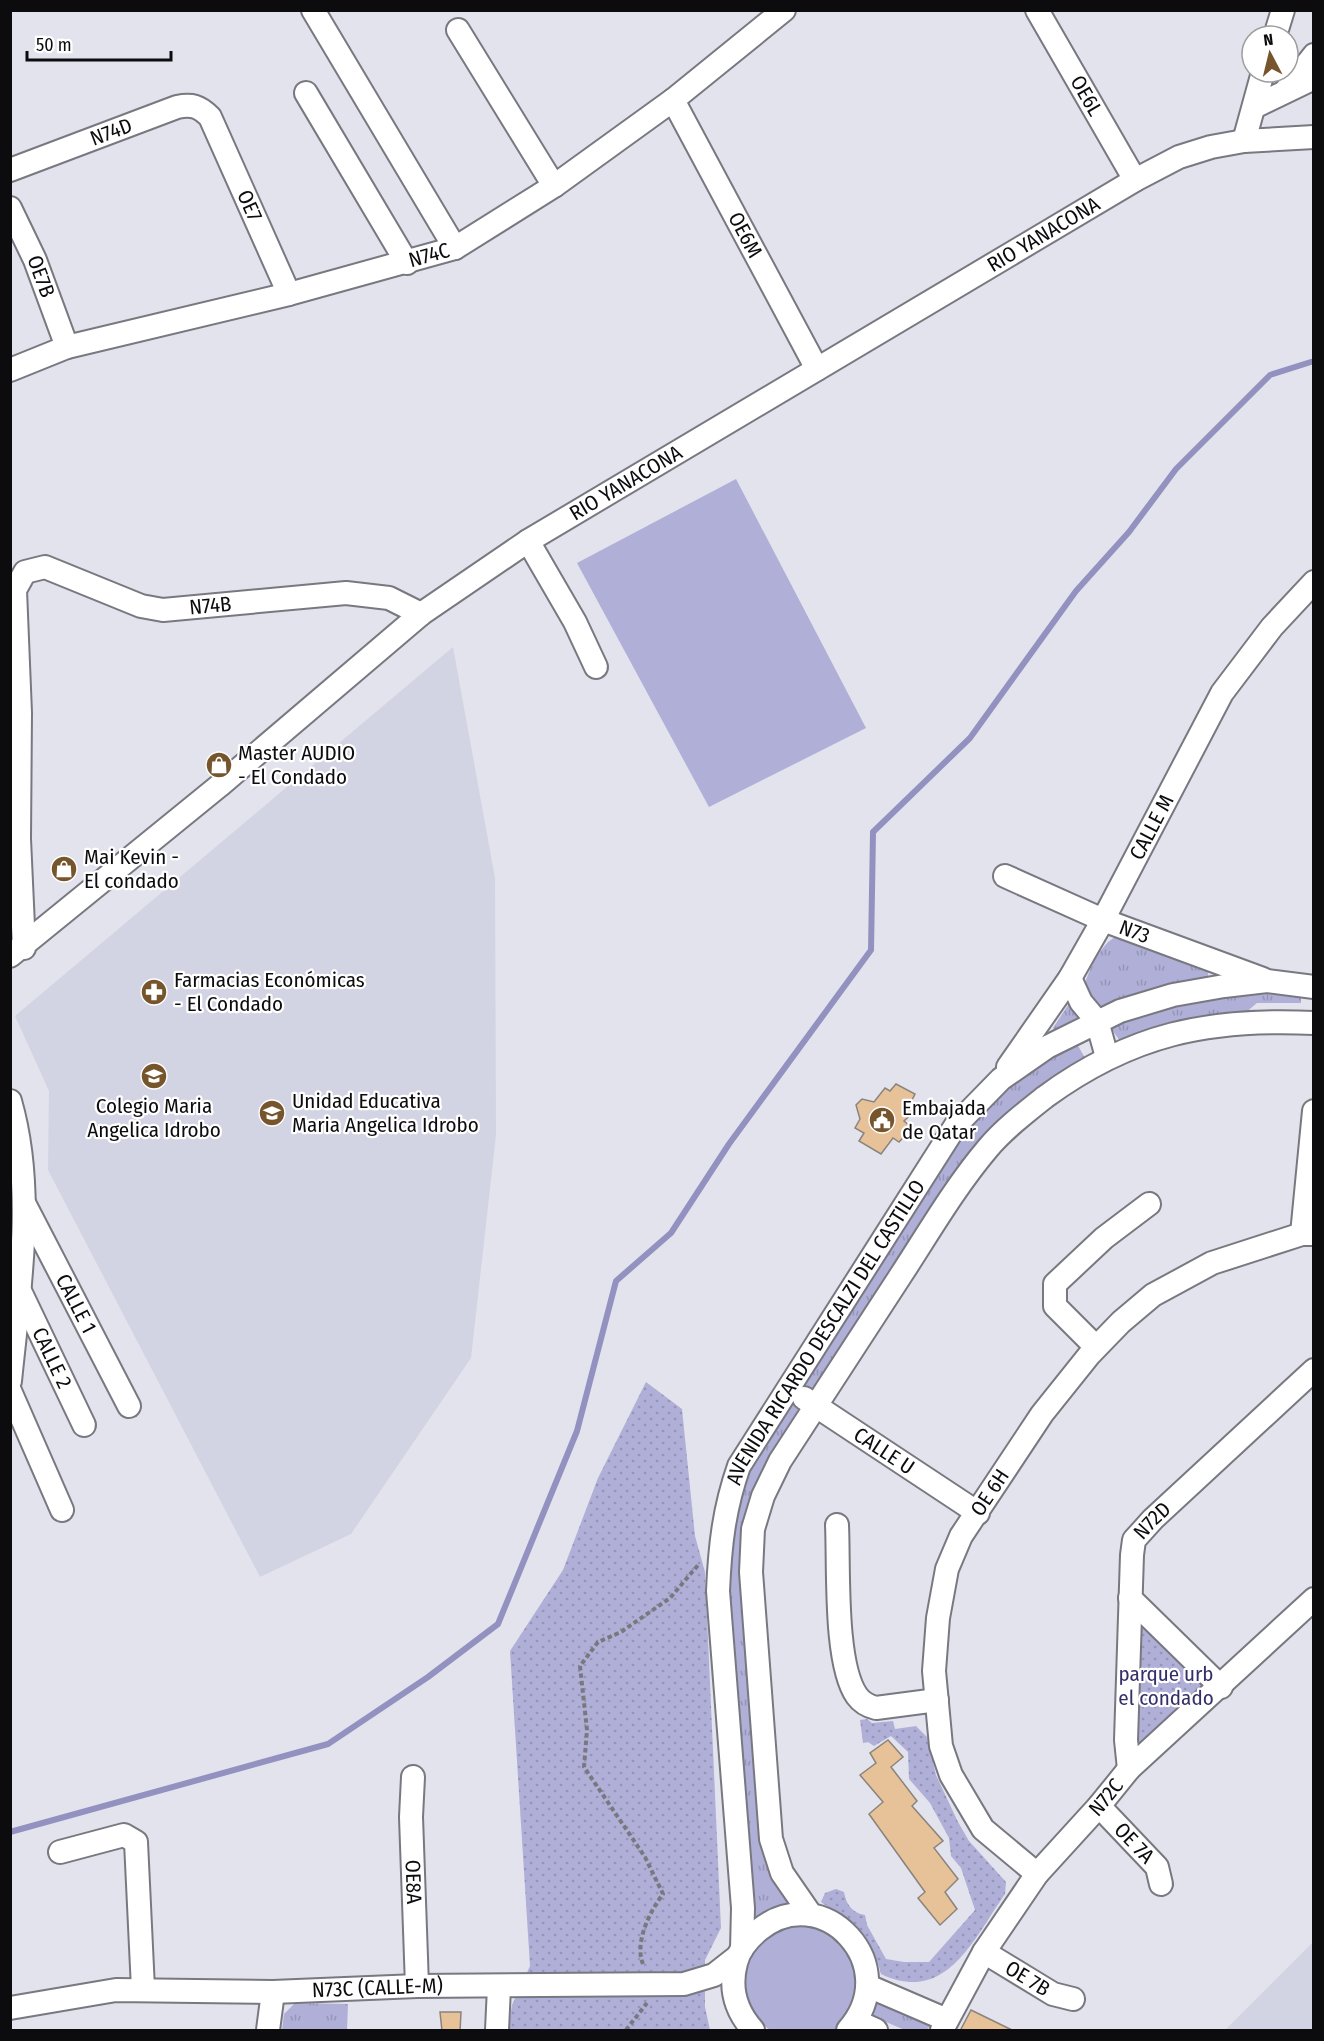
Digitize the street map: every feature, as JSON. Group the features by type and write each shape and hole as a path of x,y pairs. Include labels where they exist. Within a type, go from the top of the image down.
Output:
{"street":[{"path":"313,10 455,248"},
{"name":"N74C","path":"10,370 67,347 290,294 455,248 554,186 673,100 784,10"},
{"name":"OE6L","path":"1037,10 1135,180"},
{"path":"458,30 554,186"},
{"path":"1282,94 1314,54"},
{"path":"1254,107 1314,78"},
{"path":"1244,141 1260,84"},
{"path":"306,93 407,263"},
{"name":"OE6M","path":"673,100 817,369"},
{"name":"N74D","path":"10,170 177,107 190,105 200,108 210,117"},
{"name":"OE7","path":"210,117 290,294"},
{"name":"RIO YANACONA","path":"17,952 421,614 528,541 1135,180 1179,157 1244,141 1314,137"},
{"name":"OE7B","path":"10,208 36,260 67,347"},
{"path":"528,541 574,622 596,667"},
{"name":"N74B","path":"17,952 20,713 15,591 25,572 45,567 141,606 163,610 345,593 389,598 421,614"},
{"name":"CALLE M","path":"1001,1078 1070,978 1103,920 1222,693 1272,627 1314,582"},
{"name":"N73","path":"1005,876 1103,920 1267,981"},
{"path":"1070,978 1081,1002 1097,1022 1107,1057"},
{"name":"AVENIDA RICARDO DESCALZI DEL CASTILLO","path":"735,2031 736,2001 733,1976 740,1953 743,1908 718,1591 720,1538 727,1500 739,1466 790,1390 956,1125 1001,1078 1047,1047 1097,1022 1120,1011 1173,995 1267,981 1314,987"},
{"name":"AVENIDA RICARDO DESCALZI DEL CASTILLO","path":"811,1916 783,1873 771,1839 751,1572 753,1529 763,1496 780,1461 955,1192 989,1146 1028,1110 1076,1075 1107,1057 1157,1038 1213,1025 1264,1021 1314,1023"},
{"path":"10,1101 17,1124 22,1200 19,1289 10,1381"},
{"path":"1308,1234 1314,1111"},
{"name":"CALLE 1","path":"22,1200 129,1406"},
{"path":"1096,1347 1055,1306 1055,1284 1104,1238 1149,1204"},
{"name":"OE 6H","path":"1037,1874 983,1829 951,1775 941,1746 934,1671 938,1618 947,1569 961,1536 1042,1414 1096,1347 1153,1295 1212,1263 1308,1234"},
{"name":"CALLE 2","path":"19,1289 84,1425"},
{"name":"N72D","path":"1129,1769 1126,1740 1134,1540 1153,1519 1314,1370"},
{"name":"CALLE U","path":"790,1390 978,1513"},
{"path":"10,1391 62,1510"},
{"path":"837,1525 842,1638 846,1671 856,1695 866,1705 876,1708 937,1700"},
{"path":"1130,1598 1221,1687"},
{"name":"N72C","path":"944,2025 984,1952 1037,1874 1099,1806 1129,1769 1221,1687 1314,1599"},
{"name":"OE8A","path":"413,1777 411,1817 417,1986"},
{"name":"OE 7A","path":"1099,1806 1157,1867 1161,1884"},
{"path":"60,1852 124,1835 136,1842 143,1989"},
{"path":"740,1953 750,1938 767,1923 788,1916 811,1916 830,1921 846,1932 859,1948 867,1966 868,1986 860,2027"},
{"name":"OE 7B","path":"984,1952 1053,1994 1073,1999"},
{"name":"N73C (CALLE-M)","path":"10,2008 82,1994 143,1989 273,1992 417,1986 684,1984 714,1975 740,1953"},
{"path":"684,1984 736,2001 753,2031"},
{"path":"868,1986 944,2025"},
{"path":"497,2031 499,1987"},
{"path":"268,2031 273,1992"}],"path":[{"path":"626,2031 650,2000 645,1968 639,1954 651,1910 663,1894 645,1857 584,1767 587,1730 580,1666 597,1642 621,1632 670,1598 720,1538"}],"shaded area":[{"name":"Unidad Educativa Maria Angelica Idrobo","path":"453,647 495,878 496,1135 471,1358 351,1534 260,1577 48,1170 49,1091 15,1016"},
{"path":"1313,1942 1313,2030 1225,2030"}],"green space":[{"path":"736,479 866,728 709,807 577,563"},
{"path":"1117,936 1207,967 1209,980 1103,1009 1090,1003 1083,992 1087,977 1100,952"},
{"path":"1267,991 1301,994 1301,1003 1257,1003 1245,1013 1156,1029 1120,1041 1108,1024 1186,1004"},
{"path":"1072,999 1084,1018 1056,1034 1053,1028"},
{"path":"1076,1042 1085,1058 1043,1086 816,1391 801,1382 973,1117 1015,1079"},
{"path":"646,1382 682,1409 695,1536 705,1572 721,1928 705,1960 705,2007 710,2030 508,2030 512,2005 530,1966 510,1651 563,1570 598,1478"},
{"path":"791,1398 805,1408 762,1479 762,1826 793,1907 746,1934 725,1540 746,1468"},
{"name":"parque urb el condado","path":"1130,1598 1221,1687 1129,1769"},
{"path":"867,1719 872,1723 893,1721 895,1729 916,1726 927,1737 936,1775 958,1822 969,1841 1006,1882 1005,1894 969,1948 955,1963 940,1974 923,1981 904,1981 881,1974 873,1952 861,1932 850,1920 821,1902 825,1893 836,1889 844,1892 850,1907 865,1915 867,1925 886,1959 904,1962 929,1962 975,1910 961,1868 951,1856 949,1838 930,1803 909,1779 908,1752 891,1736 874,1746 868,1742 863,1743 860,1720"},
{"path":"784,1925 823,1926 852,1951 861,1987 845,2022 834,2030 770,2030 758,2021 748,2005 743,1986 745,1966 753,1948 767,1934"},
{"path":"874,1998 924,2021 929,2026 928,2030 905,2030 869,2015"},
{"path":"295,2003 348,2004 347,2030 282,2030 284,2014"}],"building":[{"name":"Embajada de Qatar","path":"896,1084 915,1094 909,1106 916,1110 904,1121 912,1128 899,1142 893,1138 881,1154 859,1141 864,1133 855,1128 860,1119 856,1105 862,1099 874,1102 885,1088 890,1091"},
{"path":"888,1740 903,1757 891,1767 917,1801 912,1806 943,1841 934,1848 958,1879 945,1892 957,1909 940,1925 918,1898 925,1892 869,1814 883,1802 860,1775 876,1763 870,1753"},
{"path":"971,2010 1014,2031 960,2031"},
{"path":"440,2012 461,2012 460,2031 442,2031"}],"waterway":[{"path":"10,1832 328,1744 428,1677 498,1624 577,1431 616,1281 671,1233 729,1144 871,950 873,832 970,738 1076,591 1129,532 1176,469 1270,375 1314,361"}],"place":[{"name":"Master AUDIO - El Condado","path":"219,765"},
{"name":"Mai Kevin - El condado","path":"64,869"},
{"name":"Farmacias Económicas - El Condado","path":"154,992"},
{"name":"Colegio Maria Angelica Idrobo","path":"154,1076"},
{"name":"Unidad Educativa Maria Angelica Idrobo","path":"272,1113"},
{"name":"Embajada de Qatar","path":"882,1120"}]}
